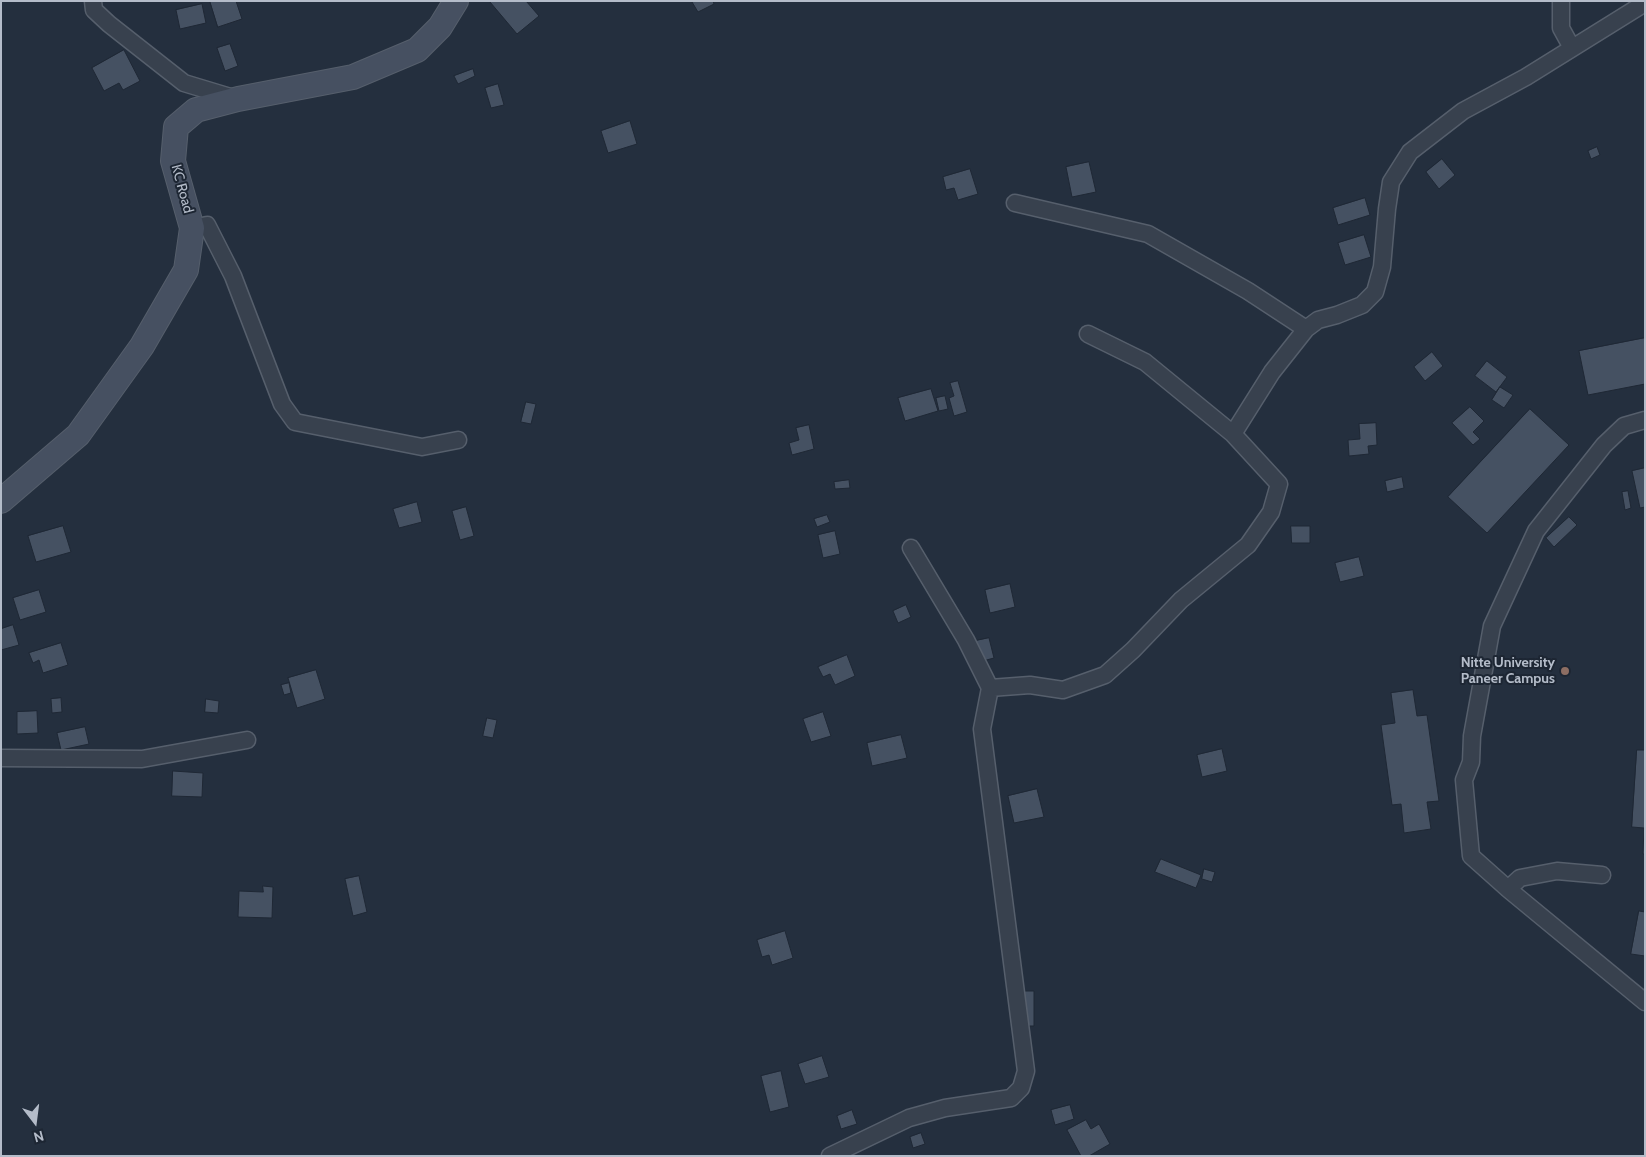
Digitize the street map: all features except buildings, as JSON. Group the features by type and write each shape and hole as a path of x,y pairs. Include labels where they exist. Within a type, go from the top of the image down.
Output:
{"main road":[{"name":"KC Road","path":"1,501 78,435 142,346 186,270 192,228 173,161 176,128 196,110 238,99 353,77 417,50 440,26 456,1"}],"street":[{"path":"92,1 94,10 109,24 184,83 238,99"},
{"path":"1561,1 1561,28 1572,48"},
{"path":"1233,434 1272,372 1306,329 1318,320 1362,305 1375,292 1382,267 1391,182 1410,152 1463,111 1526,77 1645,3"},
{"path":"1015,203 1148,234 1248,291 1306,329"},
{"path":"192,228 207,225 233,276 282,404 295,422 422,447 458,440"},
{"path":"990,688 1030,685 1063,690 1105,674 1133,650 1181,600 1248,545 1271,512 1279,484 1233,434 1146,362 1088,334"},
{"path":"1645,420 1624,426 1604,444 1536,531 1492,626 1472,736 1471,762 1464,780 1472,856 1508,889 1645,1002"},
{"path":"830,1156 909,1118 945,1108 1011,1098 1021,1088 1026,1071 982,729 990,688 966,640 911,548"},
{"path":"1,758 142,759 247,740"},
{"path":"1508,889 1520,878 1557,871 1602,874"}],"place":[{"name":"Nitte University Paneer Campus","path":"1565,671"}]}
